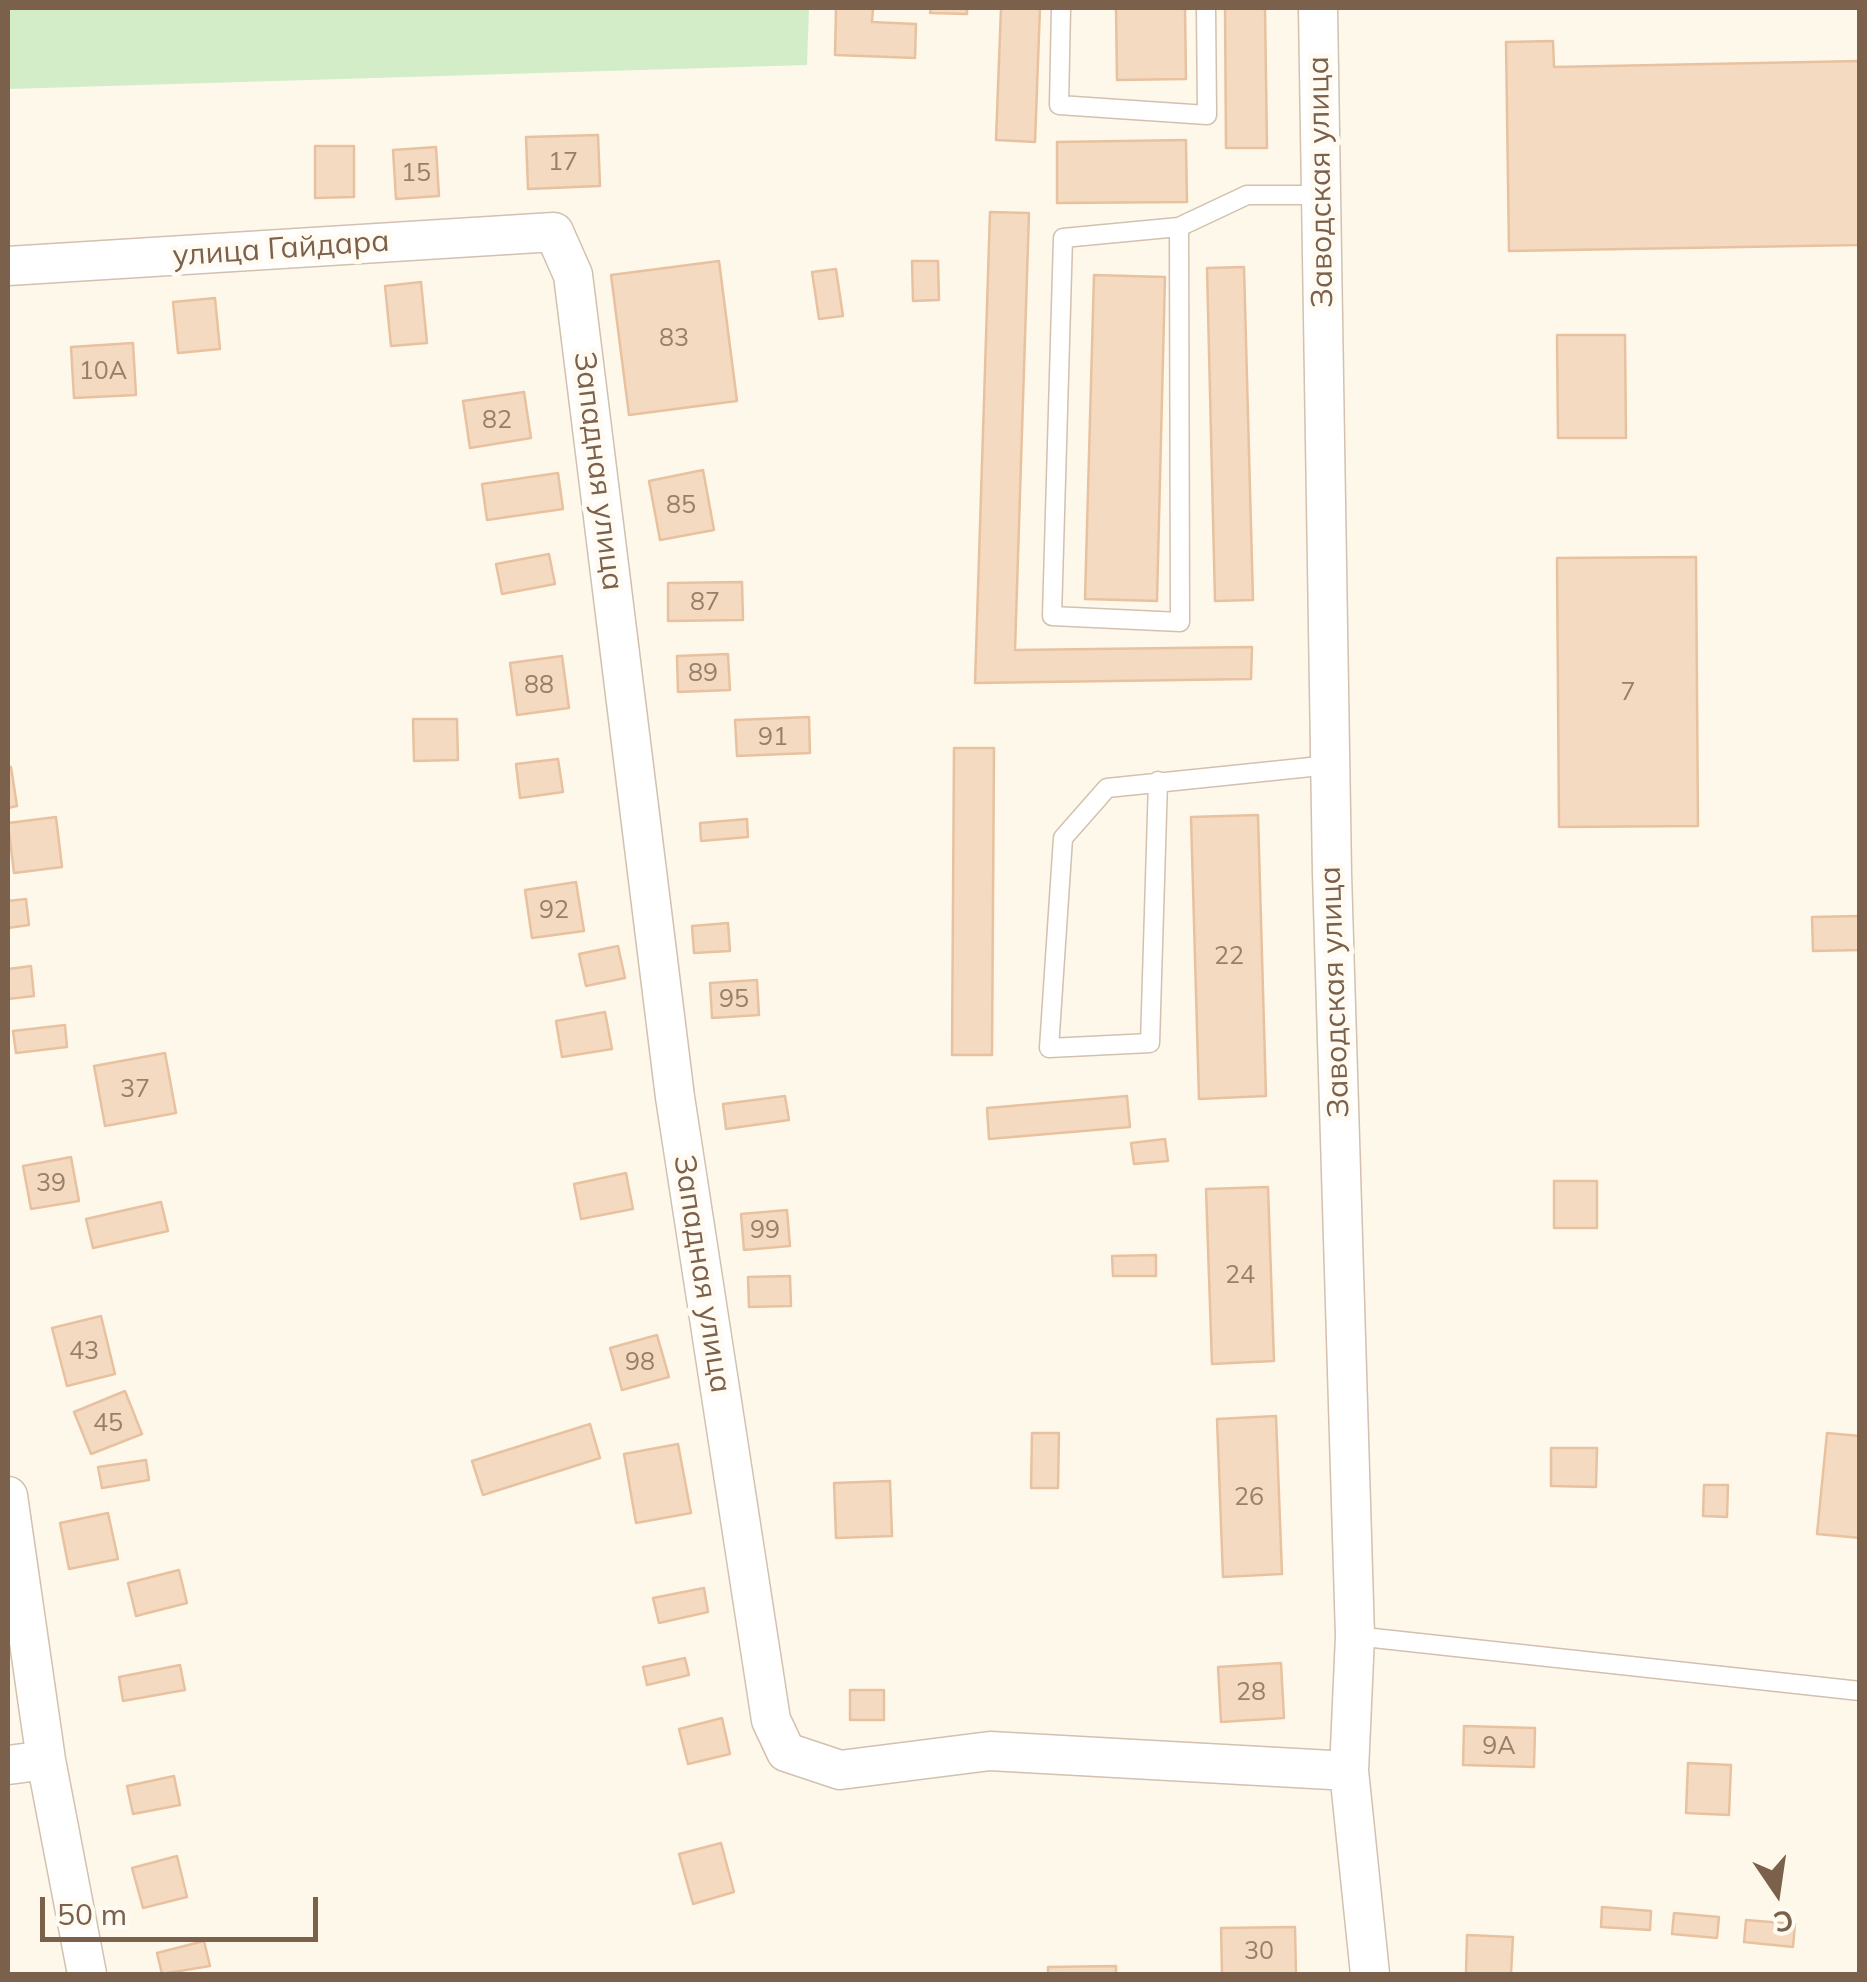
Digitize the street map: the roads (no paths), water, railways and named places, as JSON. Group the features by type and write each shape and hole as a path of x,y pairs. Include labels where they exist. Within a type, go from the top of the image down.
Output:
{"street":[{"name":"Заводская улица","path":"1318,8 1330,766 1355,1636 1350,1771 1370,1974"},
{"name":"улица Гайдара","path":"8,266 554,232"},
{"name":"Западная улица","path":"554,232 573,276 675,1097 772,1720 786,1752 840,1770 990,1751 1350,1771"},
{"path":"8,1496 46,1760 86,1974"},
{"path":"8,1764 46,1760"}],"lane":[{"path":"1061,8 1060,105 1207,115 1206,8"},
{"path":"1179,227 1180,622 1052,616 1063,238 1179,227 1247,195 1321,195"},
{"path":"1158,781 1150,1043 1048,1048 1063,838 1107,788 1158,781 1330,766"},
{"path":"1355,1636 1860,1691"}]}
